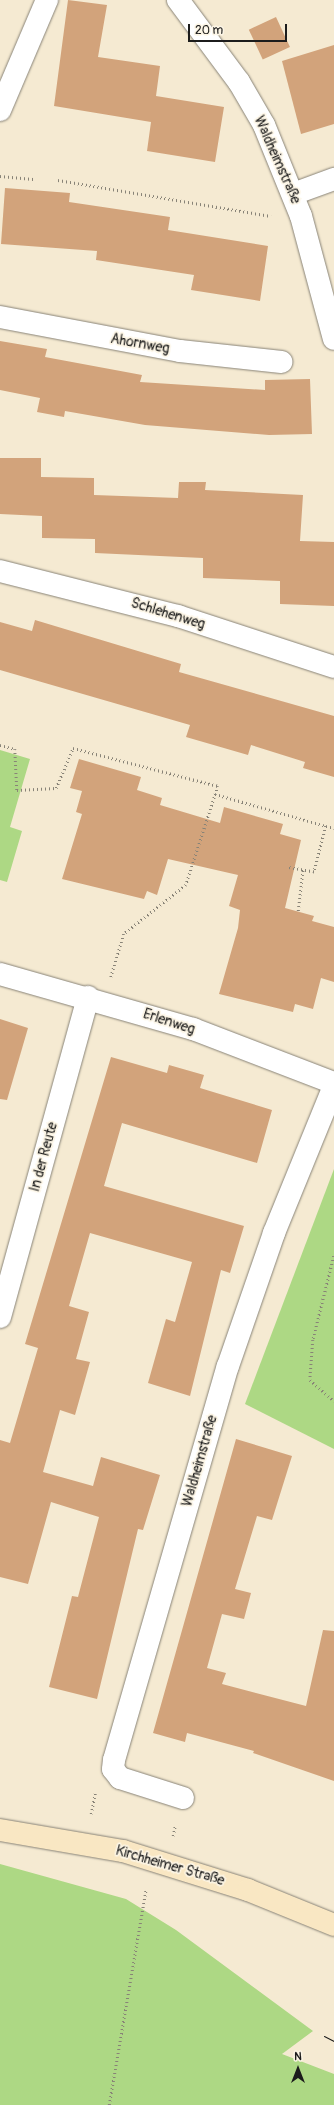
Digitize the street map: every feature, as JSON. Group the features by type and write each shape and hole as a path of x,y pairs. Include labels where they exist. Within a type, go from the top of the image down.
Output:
{"main road":[{"name":"Kirchheimer Straße","path":"0,1830 123,1851 248,1890 334,1925"}],"street":[{"path":"0,110 47,0"},
{"name":"Waldheimstraße","path":"178,0 242,88 264,125 301,216 334,339"},
{"path":"292,194 334,180"},
{"name":"Ahornweg","path":"0,317 180,351 281,362"},
{"name":"Schlehenweg","path":"0,571 178,616 334,667"},
{"name":"Erlenweg","path":"0,974 96,999 193,1029 334,1083"},
{"name":"In der Reute","path":"0,1317 96,999"},
{"name":"Waldheimstraße","path":"183,1798 120,1778 113,1769 114,1760 228,1366 274,1233 334,1086"}],"path":[{"path":"0,176 36,179"},
{"path":"58,180 276,217 301,216"},
{"path":"0,745 15,750 17,790 56,788 73,748 218,786 186,885 124,934 96,999"},
{"path":"215,794 334,828"},
{"path":"287,867 304,868 314,872 326,826"},
{"path":"298,911 304,868"},
{"path":"334,1256 313,1340 310,1380 334,1401"},
{"path":"109,2105 146,1887"}],"green space":[{"path":"0,750 30,759 10,827 22,831 7,882 0,880"},
{"path":"334,1169 334,1449 245,1404"},
{"path":"0,1864 126,1899 176,1930 313,2031 282,2054 334,2074 334,2105 0,2105"}],"building":[{"path":"68,0 107,5 98,57 160,66 156,96 224,107 215,162 147,151 151,122 54,106"},
{"path":"276,17 290,47 263,60 249,30"},
{"path":"334,45 334,124 301,134 282,61"},
{"path":"5,188 70,193 69,202 170,217 168,230 268,246 260,301 191,290 194,275 96,260 97,251 1,244"},
{"path":"0,341 47,349 45,357 142,375 140,382 265,390 265,380 310,379 312,434 269,435 145,425 65,411 64,417 37,412 40,398 0,390"},
{"path":"0,458 41,458 41,477 94,478 94,495 178,498 179,482 206,482 205,490 303,495 300,541 334,542 334,606 280,604 280,581 203,578 203,558 95,553 95,539 42,538 42,516 0,514"},
{"path":"35,620 181,664 179,672 334,716 334,777 303,768 305,762 251,745 248,755 186,737 190,725 0,670 0,622 32,631"},
{"path":"79,759 141,777 137,790 162,798 160,805 220,823 224,807 283,824 280,834 301,840 285,908 314,916 312,921 334,927 334,982 321,978 313,1009 295,1004 293,1012 219,994 238,928 240,910 229,906 238,875 168,859 157,895 147,891 144,899 62,879 82,814 76,812 82,791 70,788"},
{"path":"0,1019 28,1028 7,1100 0,1099"},
{"path":"111,1057 167,1073 169,1065 204,1075 200,1088 272,1110 257,1163 122,1123 104,1186 244,1226 230,1273 221,1270 190,1396 148,1383 166,1319 175,1322 192,1262 90,1233 69,1306 89,1312 76,1359 90,1362 75,1415 60,1410 43,1472 93,1486 101,1457 160,1475 143,1530 138,1529 97,1699 49,1687 72,1596 78,1597 99,1517 51,1502 28,1584 0,1577 0,1440 10,1443 38,1348 25,1344"},
{"path":"236,1439 292,1456 272,1520 257,1516 235,1589 251,1593 244,1619 222,1614 207,1668 226,1673 222,1684 306,1706 323,1630 334,1631 334,1781 253,1753 254,1751 187,1733 185,1742 153,1733"}],"tram line":[{"path":"324,2036 334,2041"}]}
